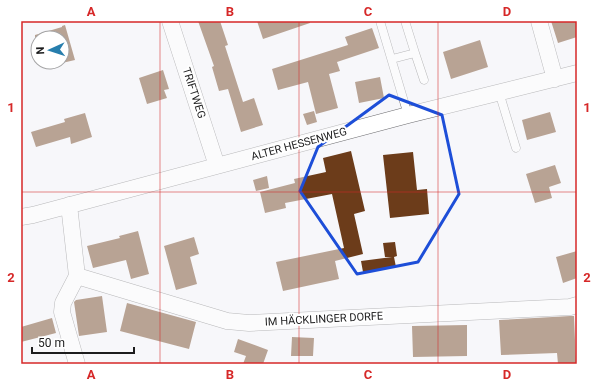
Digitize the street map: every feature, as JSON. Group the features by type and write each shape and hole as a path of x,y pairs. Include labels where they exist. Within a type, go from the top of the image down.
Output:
{"street":[{"name":"TRIFTWEG","path":"170,21 217,166"},
{"path":"539,21 555,79"},
{"name":"ALTER HESSENWEG","path":"21,216 33,215 408,115 577,73"},
{"path":"69,205 77,276 63,303 62,312 77,364"},
{"name":"IM HÄCKLINGER DORFE","path":"77,276 227,321 249,323 570,307 577,305"}],"lane":[{"path":"380,21 408,115"},
{"path":"406,21 424,80"},
{"path":"392,59 415,53"},
{"path":"500,92 516,148"}],"highlighted area":[{"path":"389,95 442,115 459,194 418,262 357,274 300,191 318,147"}],"building":[{"path":"198,21 220,21 228,45 225,46 243,102 254,98 263,125 241,132 228,89 219,91 212,67 214,66"},
{"path":"257,21 310,21 310,23 263,39"},
{"path":"551,21 577,21 577,37 558,43"},
{"path":"65,25 66,30 52,30 62,27"},
{"path":"372,28 379,48 337,62 340,71 329,74 338,108 316,114 308,82 278,90 272,69 348,45 345,37"},
{"path":"480,40 488,67 451,79 443,52"},
{"path":"70,42 75,60 70,61"},
{"path":"163,70 169,89 164,90 167,98 147,104 139,78"},
{"path":"380,77 384,98 359,103 355,82"},
{"path":"314,111 317,122 307,125 303,114"},
{"path":"550,112 556,132 527,140 522,120"},
{"path":"85,113 92,137 71,144 70,137 36,147 31,132 65,122 64,119"},
{"path":"351,151 365,211 354,214 363,254 335,261 339,279 283,291 276,262 344,248 332,194 285,203 286,208 265,213 260,192 295,183 294,179 326,172 323,158"},
{"path":"413,152 417,190 427,189 429,214 390,218 383,155"},
{"path":"555,165 561,183 549,187 552,198 535,203 526,174"},
{"path":"267,176 269,188 256,191 253,180"},
{"path":"138,231 149,274 131,279 126,260 93,268 87,246 120,238 119,236"},
{"path":"194,237 199,254 190,257 197,284 176,290 164,246"},
{"path":"395,242 397,256 394,257 396,267 363,272 361,261 392,257 385,257 383,243"},
{"path":"577,251 577,278 563,283 556,257"},
{"path":"102,296 107,332 79,336 74,302 76,300"},
{"path":"127,303 196,322 189,349 120,331"},
{"path":"574,316 576,364 558,364 557,353 501,355 499,320"},
{"path":"52,318 56,333 21,342 21,327"},
{"path":"467,325 467,356 413,357 412,326"},
{"path":"292,337 314,338 313,356 291,356"},
{"path":"238,339 268,350 263,364 243,364 246,356 234,352"}]}
